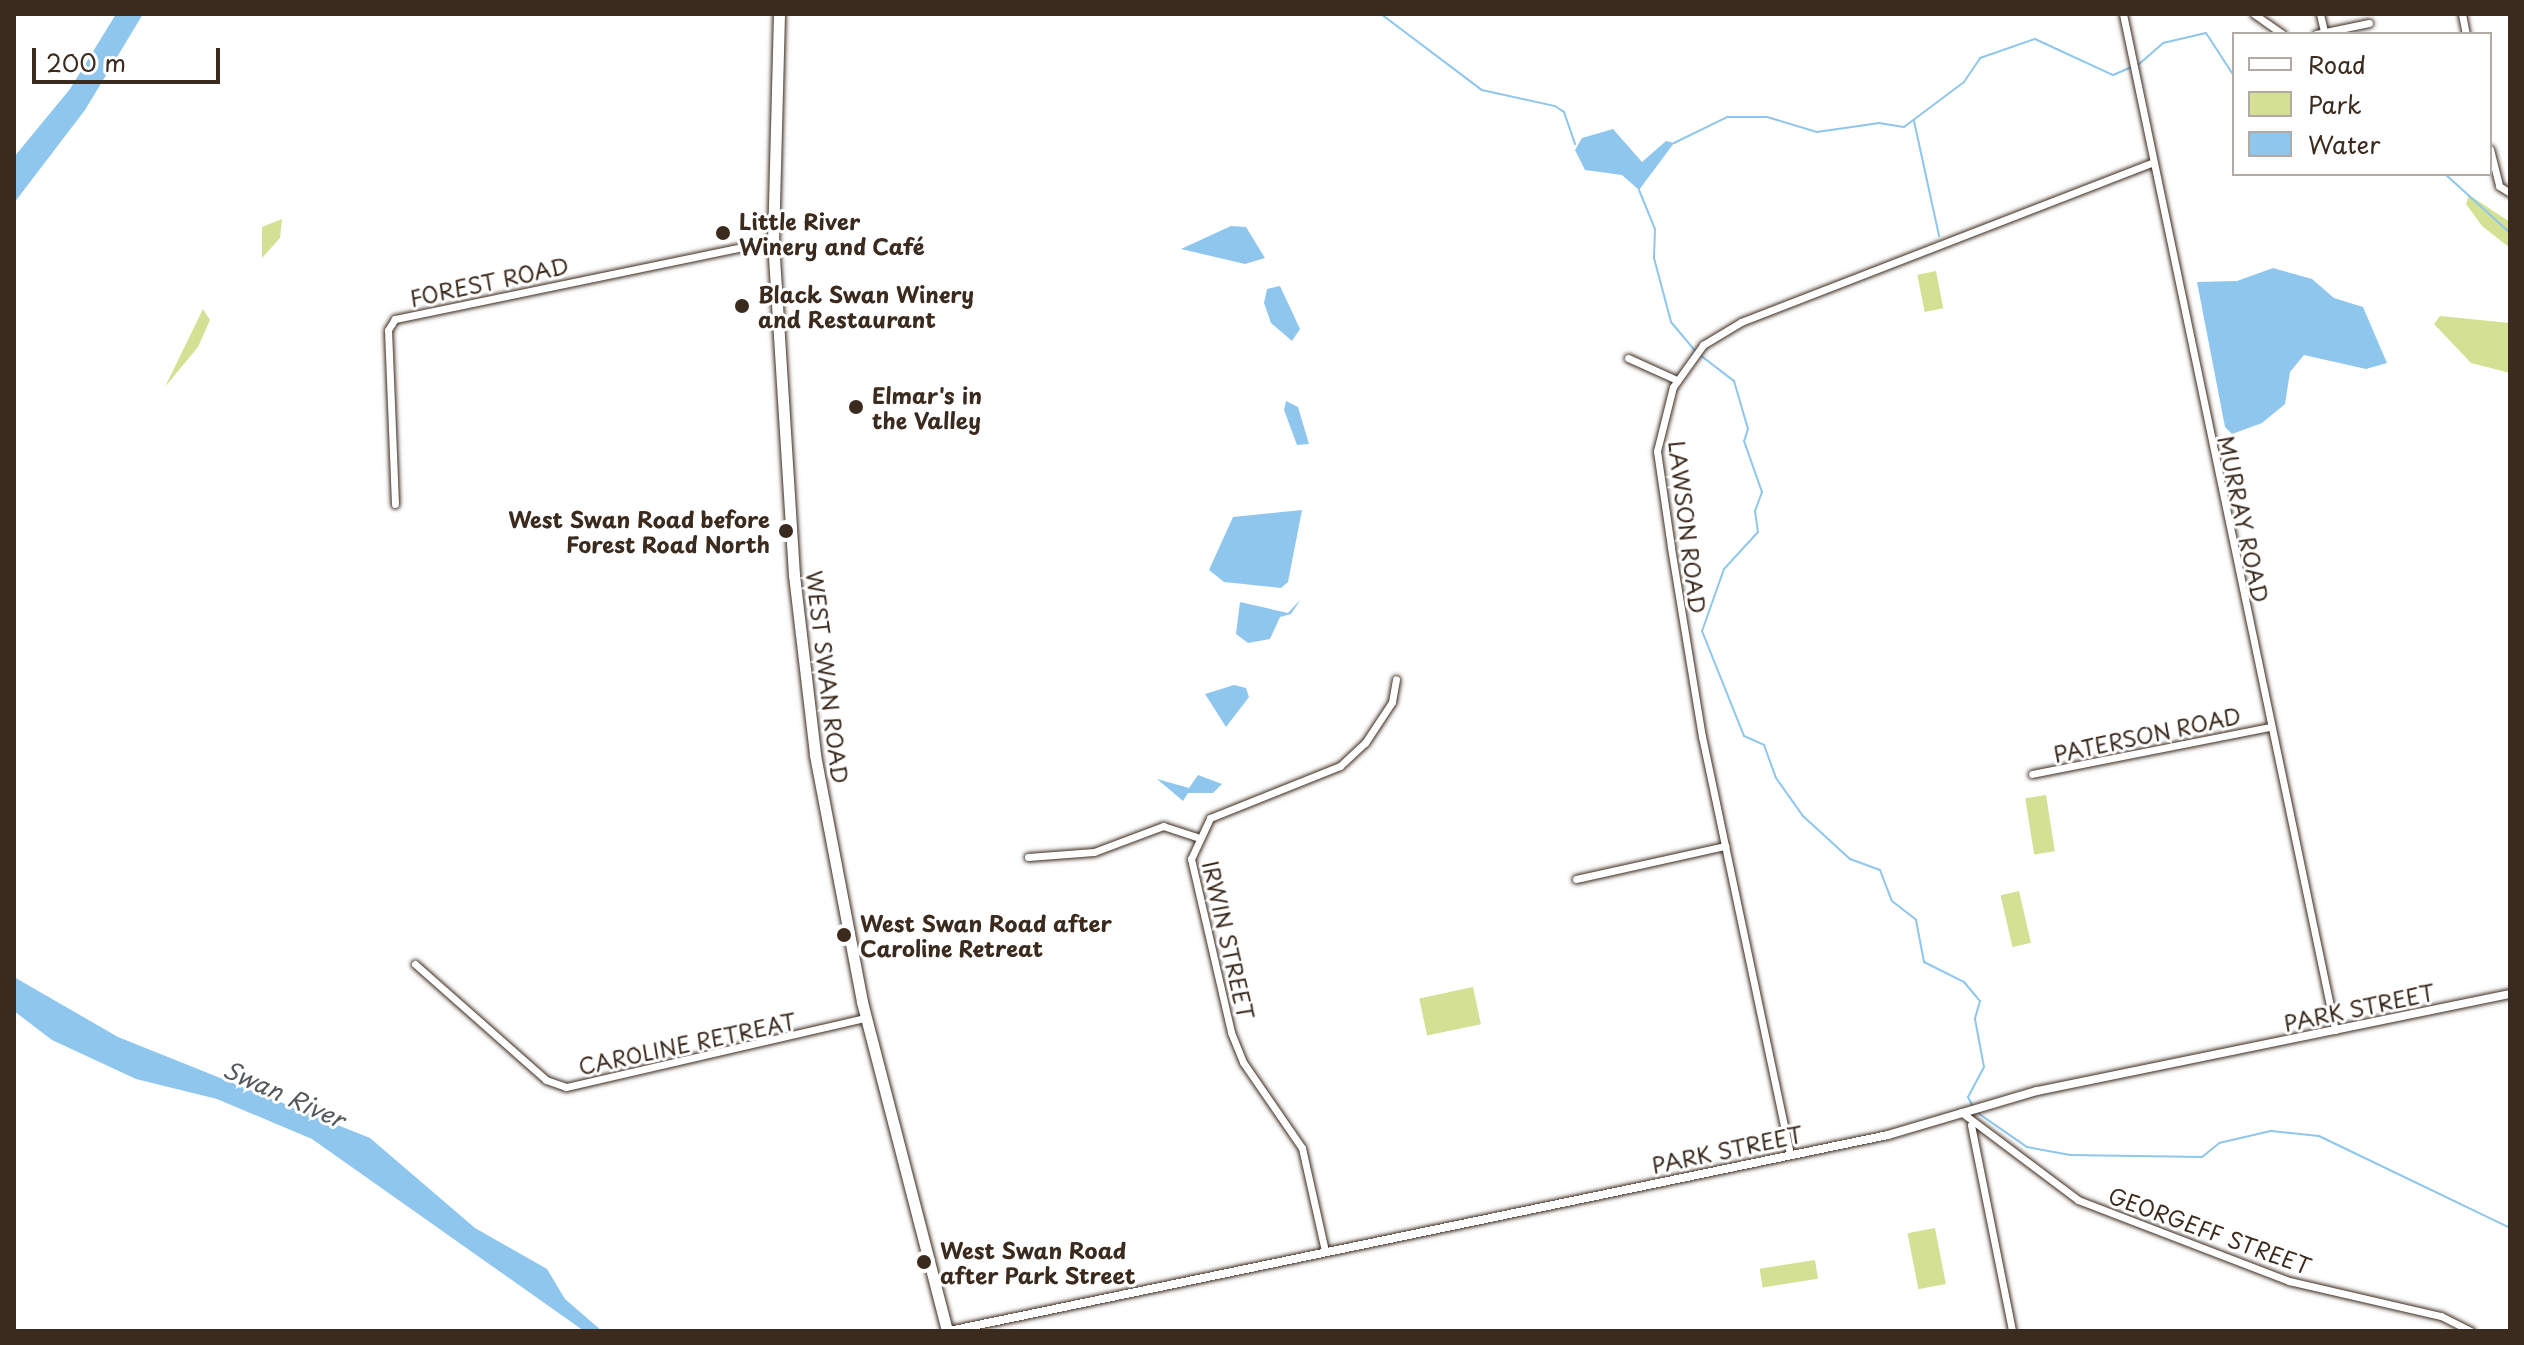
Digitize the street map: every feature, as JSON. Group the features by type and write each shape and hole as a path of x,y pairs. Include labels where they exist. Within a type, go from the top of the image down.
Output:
{"main road":[{"name":"WEST SWAN ROAD","path":"779,14 773,241 794,575 815,755 866,1018 948,1331"}],"street":[{"name":"MURRAY ROAD","path":"2123,14 2269,727 2335,1030"},
{"path":"2254,14 2278,32"},
{"path":"2356,14 2359,25"},
{"path":"2325,32 2369,23"},
{"path":"2492,157 2499,186 2510,193"},
{"name":"LAWSON ROAD","path":"1790,1154 1725,846 1657,451 1658,429 1677,380 1703,345 1741,322 2153,162"},
{"name":"FOREST ROAD","path":"395,504 388,330 395,319 773,241"},
{"path":"1628,358 1677,380"},
{"name":"IRWIN STREET","path":"1325,1251 1302,1148 1243,1062 1231,1032 1194,887 1196,837 1210,818 1232,806 1340,766 1365,743 1392,702 1396,679"},
{"name":"PATERSON ROAD","path":"2032,774 2269,727"},
{"path":"1028,857 1094,852 1163,826 1196,837"},
{"path":"1576,879 1725,846"},
{"name":"CAROLINE RETREAT","path":"415,964 546,1080 566,1087 866,1018"},
{"name":"PARK STREET","path":"948,1331 1790,1154 1961,1112 2510,994"},
{"name":"GEORGEFF STREET","path":"1961,1112 1970,1124 2078,1200 2289,1281 2441,1316 2471,1331"},
{"path":"1970,1124 2012,1331"}],"green space":[{"path":"2469,195 2510,222 2510,248 2482,226 2466,204"},
{"path":"282,219 280,238 262,258 262,227"},
{"path":"1936,271 1943,308 1925,312 1917,275"},
{"path":"203,309 210,320 198,347 165,387"},
{"path":"2440,316 2510,323 2510,373 2471,363 2434,324"},
{"path":"2046,795 2055,851 2034,855 2025,798"},
{"path":"2019,891 2031,943 2012,947 2000,895"},
{"path":"1473,987 1481,1024 1427,1036 1419,998"},
{"path":"1935,1228 1946,1284 1918,1289 1908,1233"},
{"path":"1815,1260 1818,1279 1763,1288 1760,1269"}],"water":[{"path":"116,14 143,14 85,110 14,203 14,157 70,89"},
{"path":"1613,129 1642,162 1666,141 1674,143 1639,190 1622,175 1585,170 1575,150 1582,138"},
{"path":"1231,226 1246,227 1265,258 1245,264 1181,249"},
{"path":"2273,268 2312,279 2334,298 2363,307 2387,363 2366,369 2304,355 2290,372 2285,404 2262,423 2232,434 2225,427 2197,282 2237,281"},
{"path":"1280,286 1300,329 1292,341 1271,323 1264,303 1267,289"},
{"path":"1286,401 1298,407 1309,444 1297,445 1284,410"},
{"path":"1302,510 1288,582 1281,588 1224,582 1209,570 1233,517"},
{"path":"1301,599 1291,614 1280,617 1270,639 1248,643 1236,634 1240,602 1288,613"},
{"path":"1234,685 1246,688 1249,697 1226,727 1205,694"},
{"path":"1198,775 1222,784 1213,793 1188,793 1183,801 1157,779 1189,788"},
{"name":"Swan River","path":"14,977 118,1037 370,1138 475,1228 547,1269 565,1299 602,1331 584,1331 312,1139 217,1099 136,1079 52,1040 14,1011"}],"waterway":[{"path":"1381,14 1482,90 1555,106 1564,112 1575,144"},
{"path":"2138,65 2163,43 2206,33 2232,73"},
{"path":"1674,143 1727,117 1767,117 1817,132 1879,123 1904,127 1964,82 1980,58 2035,39 2113,75 2132,67"},
{"path":"1914,121 1939,236"},
{"path":"2447,176 2510,233"},
{"path":"1639,190 1655,229 1654,258 1671,322 1695,351"},
{"path":"1700,355 1734,381 1748,429 1744,441 1762,492 1755,511 1758,532 1724,569 1702,631 1744,736 1764,745 1776,778 1803,816 1850,859 1880,870 1892,901 1916,920 1924,962 1964,982 1980,1001 1975,1019 1984,1067 1968,1097 1972,1105"},
{"path":"1975,1111 2027,1147 2070,1155 2202,1157 2219,1143 2271,1131 2319,1136 2510,1228"}],"place":[{"name":"Little River Winery and Café","path":"723,233"},
{"name":"Black Swan Winery and Restaurant","path":"742,306"},
{"name":"Elmar's in the Valley","path":"856,407"},
{"name":"West Swan Road before Forest Road North","path":"786,531"},
{"name":"West Swan Road after Caroline Retreat","path":"844,935"},
{"name":"West Swan Road after Park Street","path":"924,1262"}]}
